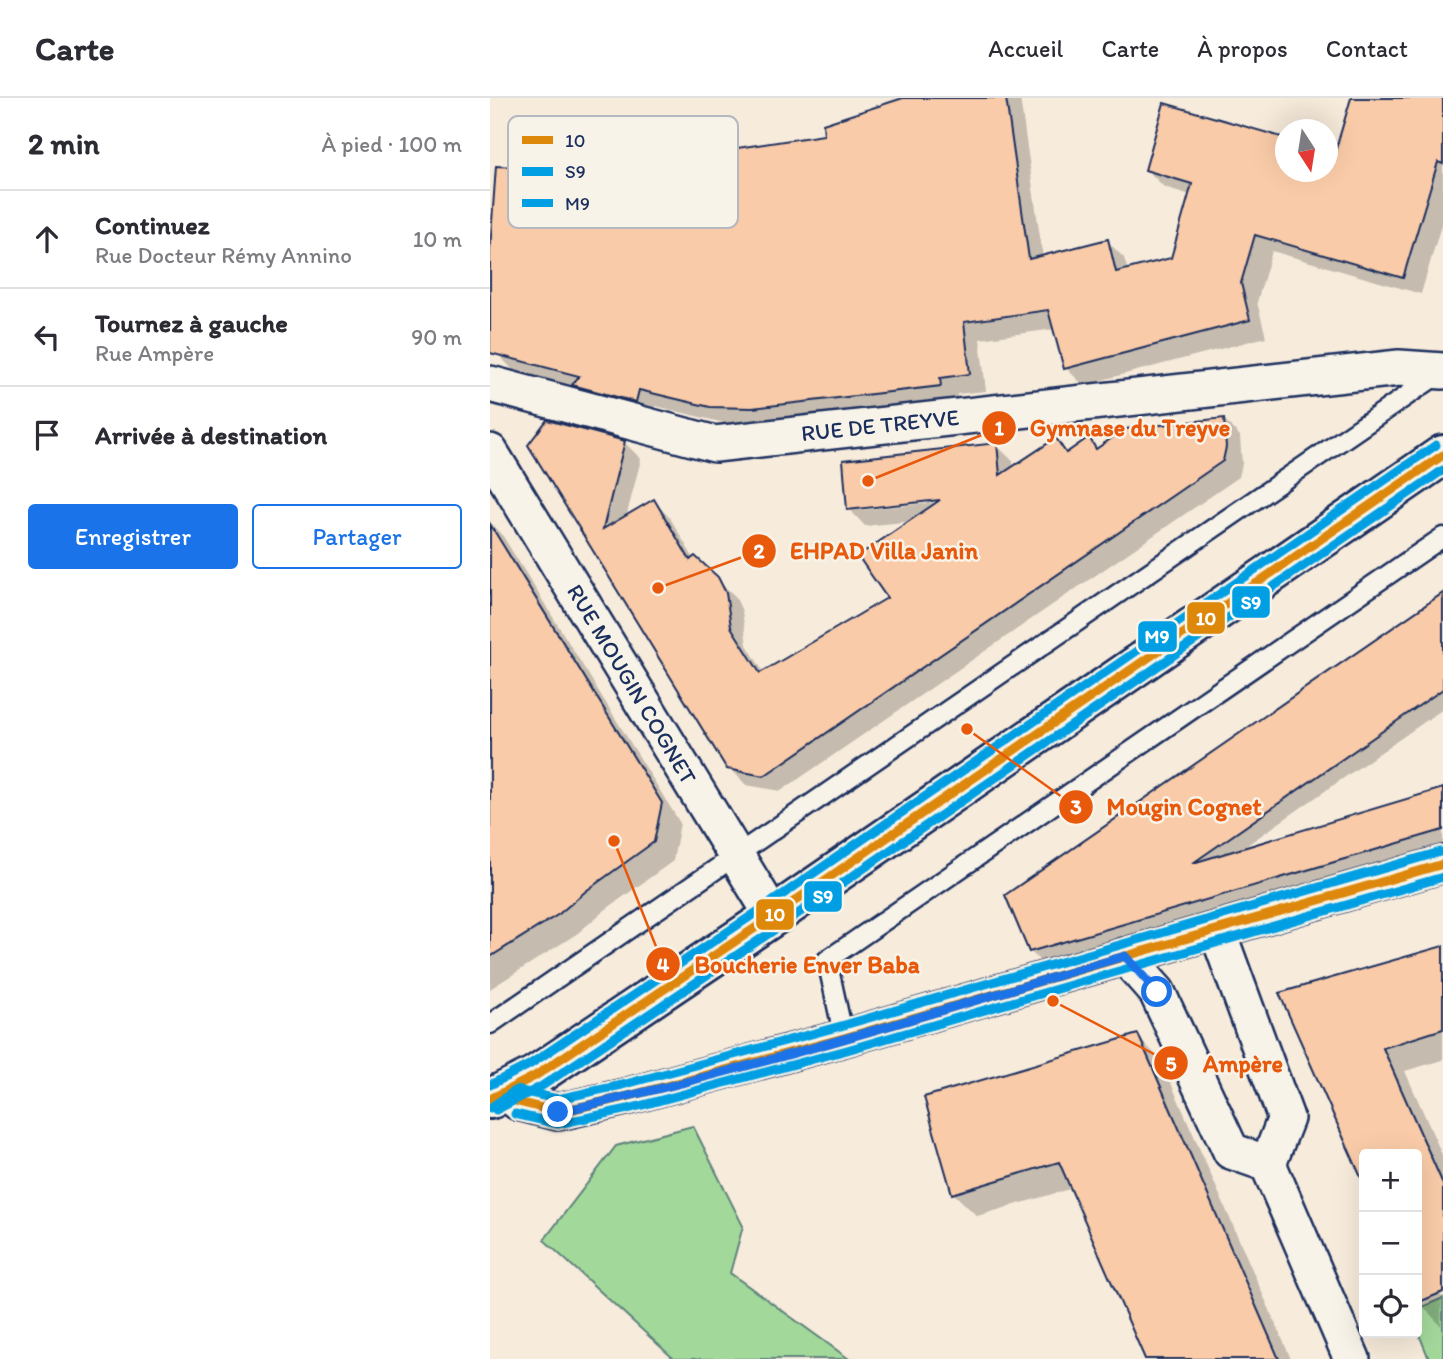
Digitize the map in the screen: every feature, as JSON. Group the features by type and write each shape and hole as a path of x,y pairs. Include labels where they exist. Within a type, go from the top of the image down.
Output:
{"main road":[{"path":"508,1100 1443,455"}],"street":[{"name":"RUE DE TREYVE","path":"490,384 715,444 1399,368 1443,371"},
{"name":"RUE MOUGIN COGNET","path":"490,452 773,916"},
{"path":"508,1100 558,1112 625,1097 844,1038 1443,864"},
{"path":"1217,930 1286,1118 1268,1164 1352,1359"},
{"path":"1125,956 1157,992 1231,1150 1268,1164"}],"lane":[{"path":"490,1024 1443,371"},
{"path":"844,1038 827,960 1443,537"}],"green space":[{"path":"693,1126 743,1226 730,1273 849,1359 674,1359 544,1240 616,1146"},
{"path":"1443,1298 1443,1359 1429,1359 1421,1338 1422,1307"}],"building":[{"path":"903,98 1006,98 1029,259 1108,239 1116,272 1171,258 1192,184 1145,170 1164,103 1275,135 1275,182 1338,182 1338,142 1351,98 1443,98 1443,164 1438,162 1403,278 1255,235 1241,283 1250,320 1064,369 1048,310 964,322 970,374 940,378 941,386 752,408 710,407 639,390 636,402 572,385 579,376 490,353 490,250 496,166 508,167 508,228 738,228 738,148 824,135 823,124"},
{"path":"1224,418 1226,447 1223,461 764,776 727,769 528,445 547,420 625,441 603,529 654,499 690,560 695,556 718,577 726,593 731,627 760,673 887,598 858,556 940,500 847,510 843,460 997,443 1000,475 1056,438 1066,453 1089,437 1096,449 1125,429"},
{"path":"490,524 662,803 654,842 559,914 490,957"},
{"path":"1443,593 1443,689 1193,863 1443,788 1443,830 1029,952 1005,895"},
{"path":"1443,946 1443,1029 1383,1048 1443,1184 1443,1292 1422,1301 1422,1149 1359,1149 1359,1173 1279,993"},
{"path":"1138,1034 1279,1359 1145,1359 1059,1162 952,1194 924,1097"}],"transit line":[{"name":"M9","path":"490,1085 529,1065 766,906 1436,445"},
{"name":"10","path":"490,1099 535,1076 773,916 1443,455"},
{"name":"S9","path":"496,1110 542,1086 780,926 1443,470"},
{"name":"M9","path":"490,1108 516,1090 558,1099 622,1085 841,1026 1440,852"},
{"name":"10","path":"518,1102 558,1112 625,1097 844,1038 1443,864"},
{"name":"S9","path":"515,1114 558,1124 628,1109 847,1050 1443,877"}],"place":[{"name":"Gymnase du Treyve","path":"868,481"},
{"name":"EHPAD Villa Janin","path":"658,588"},
{"name":"Mougin Cognet","path":"967,729"},
{"name":"Boucherie Enver Baba","path":"614,841"},
{"name":"Ampère","path":"1053,1001"}],"route":[{"path":"558,1112 625,1097 844,1038 1125,956 1157,992"}]}
